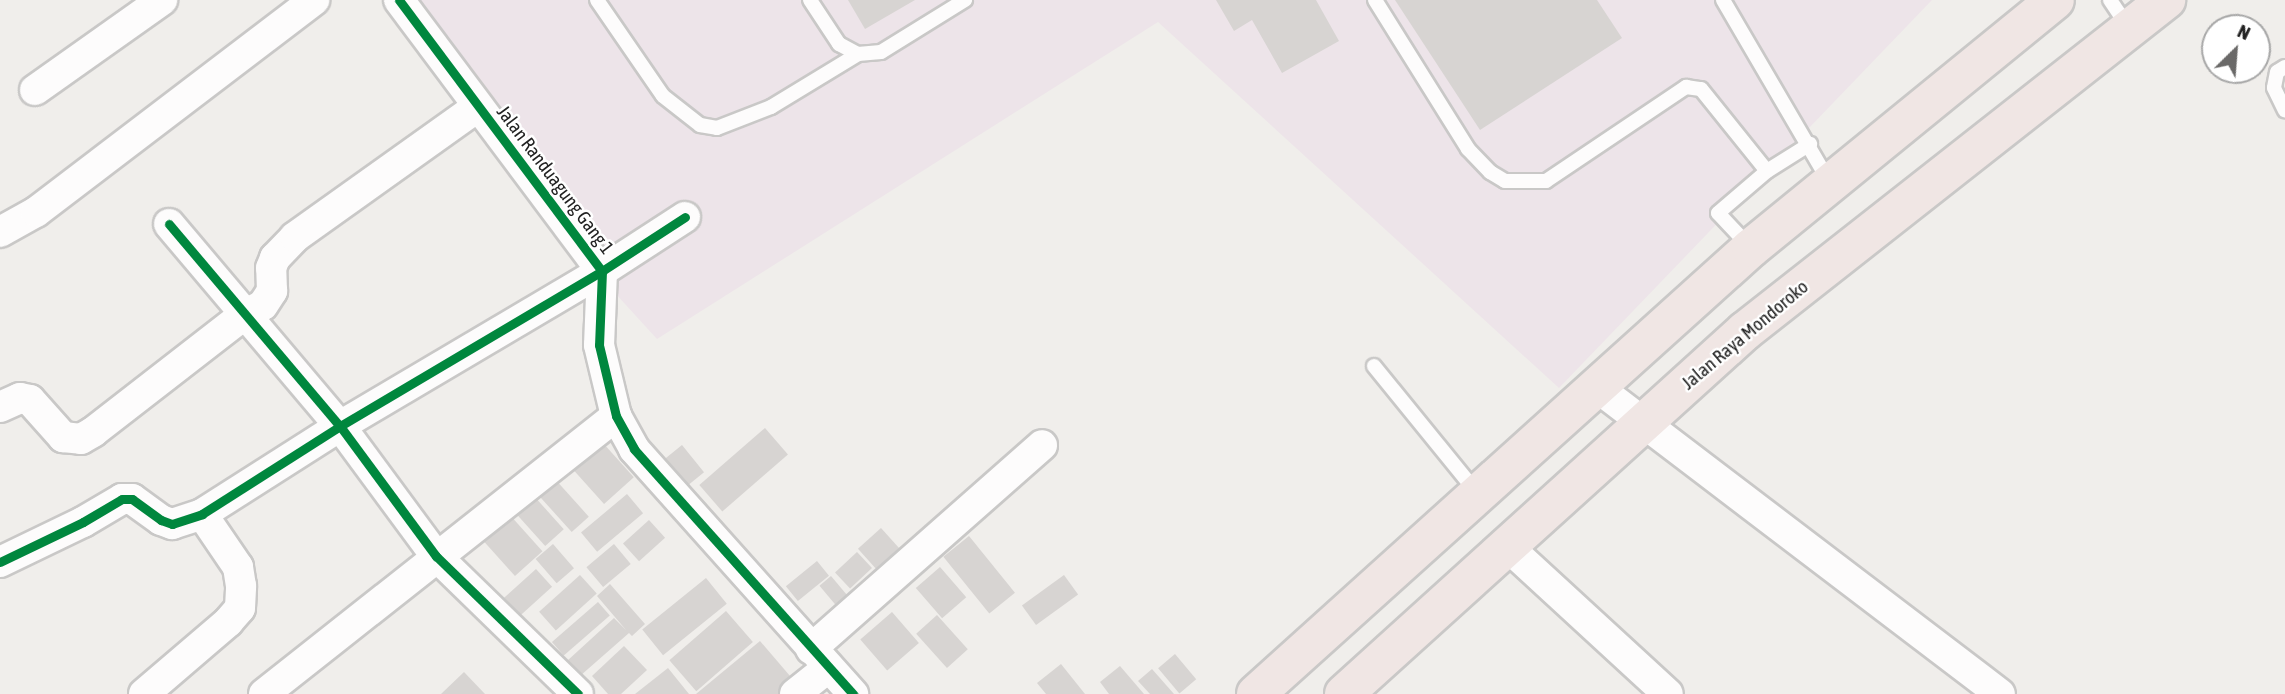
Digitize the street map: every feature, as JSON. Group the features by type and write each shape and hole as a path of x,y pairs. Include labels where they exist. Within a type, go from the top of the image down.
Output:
{"highway":[{"path":"1256,694 1751,248 2055,0"},
{"name":"Jalan Raya Mondoroko","path":"1344,694 1745,331 2142,7"}],"street":[{"path":"35,90 162,0"},
{"path":"0,232 36,212 314,0"},
{"name":"Jalan Randuagung Gang 1","path":"399,0 602,271 599,345 616,416 634,449 853,694"},
{"path":"0,407 20,398 30,400 63,438 84,438 270,298 271,268 275,258 295,237 477,107"},
{"path":"0,562 83,522 122,499 132,499 161,520 172,524 202,514 340,426 602,271 685,217"},
{"path":"169,224 340,426 436,556 578,694"},
{"path":"1598,388 2000,694"},
{"path":"264,694 616,416"},
{"path":"795,694 820,658 1042,445"},
{"path":"144,694 228,622 240,608 238,567 202,514"},
{"path":"1508,547 1668,694"}],"lane":[{"path":"597,0 663,96 700,125 717,128 771,107 858,54 881,52 965,0"},
{"path":"810,0 839,44 858,54"},
{"path":"1375,0 1468,149 1490,172 1505,181 1546,181 1686,87 1701,89 1767,171"},
{"path":"1723,0 1810,144 1830,183"},
{"path":"2285,67 2277,72 2274,88 2285,111"},
{"path":"1751,248 1718,213 1767,171 1810,144"},
{"path":"1374,366 1479,495"}],"shaded area":[{"path":"391,0 1932,0 1559,388 1158,22 657,339 508,176"}],"building":[{"path":"848,0 915,0 865,29"},
{"path":"1216,0 1316,0 1339,41 1282,73 1252,20 1234,31"},
{"path":"1395,0 1597,0 1622,38 1480,130"},
{"path":"765,428 788,454 722,511 699,485"},
{"path":"603,443 634,477 604,504 573,470"},
{"path":"682,445 704,472 681,490 659,463"},
{"path":"554,478 589,517 572,532 537,493"},
{"path":"627,494 643,513 597,552 581,533"},
{"path":"533,495 564,529 545,546 514,512"},
{"path":"509,514 542,551 515,576 482,539"},
{"path":"649,520 665,538 639,561 623,543"},
{"path":"881,528 907,557 884,578 858,549"},
{"path":"969,536 1015,593 989,613 943,557"},
{"path":"553,544 574,568 557,583 536,559"},
{"path":"614,544 631,564 603,587 586,567"},
{"path":"857,552 872,568 850,589 835,572"},
{"path":"817,561 829,576 798,601 786,586"},
{"path":"940,567 966,597 942,618 916,588"},
{"path":"536,569 552,587 513,622 497,604"},
{"path":"580,575 597,594 556,630 539,612"},
{"path":"1064,575 1078,594 1036,625 1022,606"},
{"path":"831,576 853,602 841,612 820,586"},
{"path":"706,578 727,604 663,655 642,630"},
{"path":"610,584 645,624 632,636 629,633 580,676 567,661 614,618 626,630 597,596"},
{"path":"598,602 610,616 564,656 552,642"},
{"path":"726,611 753,642 696,691 669,660"},
{"path":"892,612 919,643 887,670 860,640"},
{"path":"937,615 968,649 947,668 916,634"},
{"path":"760,641 796,683 782,694 696,694"},
{"path":"624,646 647,670 621,694 608,694 592,676"},
{"path":"1175,654 1196,679 1179,693 1158,668"},
{"path":"1061,664 1085,694 1046,694 1037,683"},
{"path":"1120,666 1144,694 1109,694 1100,682"},
{"path":"668,668 689,694 635,694"},
{"path":"1152,669 1174,694 1150,694 1138,681"},
{"path":"464,672 485,694 441,694"}],"cycle path":[{"path":"399,0 602,271 599,345 616,416 634,449 853,694"},
{"path":"0,562 83,522 122,499 132,499 161,520 172,524 202,514 340,426 602,271 685,217"},
{"path":"169,224 340,426 436,556 578,694"}]}
